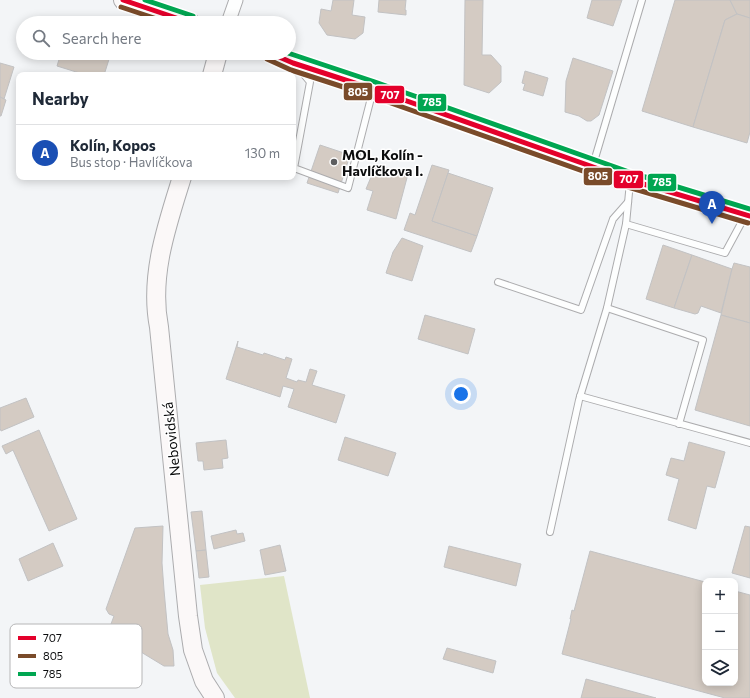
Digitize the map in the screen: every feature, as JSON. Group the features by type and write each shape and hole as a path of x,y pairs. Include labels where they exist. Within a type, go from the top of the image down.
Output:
{"street":[{"path":"123,0 170,16"},
{"path":"230,16 236,0"},
{"path":"213,72 216,60"},
{"path":"288,60 630,180 748,216"},
{"name":"Nebovidská","path":"181,180 166,229 160,256 155,290 156,313 162,350 188,616 193,650 204,681 215,698"}],"lane":[{"path":"593,167 642,0"},
{"path":"293,62 310,82 296,157"},
{"path":"296,169 348,188 373,89"},
{"path":"550,532 580,396 607,308 626,224 630,180"},
{"path":"498,282 581,310 613,219 628,202"},
{"path":"626,224 725,253 748,216"},
{"path":"607,308 703,340 679,424"},
{"path":"580,396 750,443"}],"green space":[{"path":"284,576 310,698 235,698 217,673 205,628 200,585"}],"building":[{"path":"333,0 354,0 352,15 365,17 363,33 355,39 327,35 319,23 321,9 331,11"},
{"path":"379,0 406,0 406,15 378,12"},
{"path":"465,0 483,0 482,55 491,55 501,66 501,82 489,93 464,85"},
{"path":"592,0 622,0 613,26 587,18"},
{"path":"675,0 730,0 737,14 725,20 693,127 642,111"},
{"path":"730,0 750,0 750,18 737,14"},
{"path":"737,14 750,18 750,132 747,143 693,127 725,20"},
{"path":"573,58 613,71 599,115 591,121 587,121 579,116 565,112 566,81"},
{"path":"59,60 109,60 105,72 76,72 57,66"},
{"path":"0,63 14,67 4,99 0,97"},
{"path":"525,71 548,78 543,96 523,90 525,84 522,83"},
{"path":"0,97 6,100 1,116 0,116"},
{"path":"320,145 350,155 338,193 307,183"},
{"path":"376,165 408,174 396,219 367,210 373,191 366,189"},
{"path":"432,165 449,170 432,221 477,236 471,252 404,230 410,213 415,215"},
{"path":"448,173 493,188 477,236 432,221"},
{"path":"402,238 423,246 412,281 386,273 393,252"},
{"path":"663,245 692,255 674,308 646,299"},
{"path":"692,255 732,269 721,313 701,306 698,313 695,314 674,308"},
{"path":"734,263 750,267 750,323 721,315"},
{"path":"425,315 475,329 468,354 418,339"},
{"path":"721,315 750,323 750,426 695,410"},
{"path":"238,341 237,347 263,355 264,353 285,360 286,357 292,359 286,378 297,382 298,380 306,382 310,369 317,371 312,385 345,395 336,423 288,407 294,389 283,386 280,397 226,379"},
{"path":"26,398 34,417 1,431 0,408"},
{"path":"39,430 77,519 49,531 13,450 6,454 2,446"},
{"path":"345,437 396,453 388,476 338,460"},
{"path":"226,440 228,458 222,459 223,468 204,470 203,461 198,461 196,443"},
{"path":"689,442 725,452 715,488 707,486 696,529 668,520 679,479 666,475 671,458 684,461"},
{"path":"202,511 206,550 196,551 191,512"},
{"path":"163,526 162,563 164,590 168,634 173,650 174,666 164,666 142,653 142,624 111,624 114,616 109,614 106,609 135,528"},
{"path":"745,526 750,527 750,578 732,573"},
{"path":"236,530 237,534 243,533 245,541 214,549 211,536"},
{"path":"53,543 63,566 28,581 19,559"},
{"path":"280,545 286,571 265,575 260,550"},
{"path":"449,546 521,564 516,586 444,567"},
{"path":"206,550 209,577 199,578 196,551"},
{"path":"590,551 702,581 702,686 738,686 738,592 750,595 750,698 725,698 562,654 572,610 574,611"},
{"path":"447,648 496,661 493,673 443,659"},
{"path":"586,679 656,698 581,698"}],"transit line":[{"name":"707","path":"123,0 170,16"},
{"name":"785","path":"145,0 193,16"},
{"name":"805","path":"121,7 148,16"},
{"name":"785","path":"296,56 632,173 750,209"},
{"name":"805","path":"269,60 291,70 371,96 628,187 748,223"},
{"name":"707","path":"286,60 373,89 630,180 750,216"}],"place":[{"name":"MOL, Kolín - Havlíčkova I.","path":"334,162"},
{"name":"Kolín, Kopos","path":"712,224"}]}
